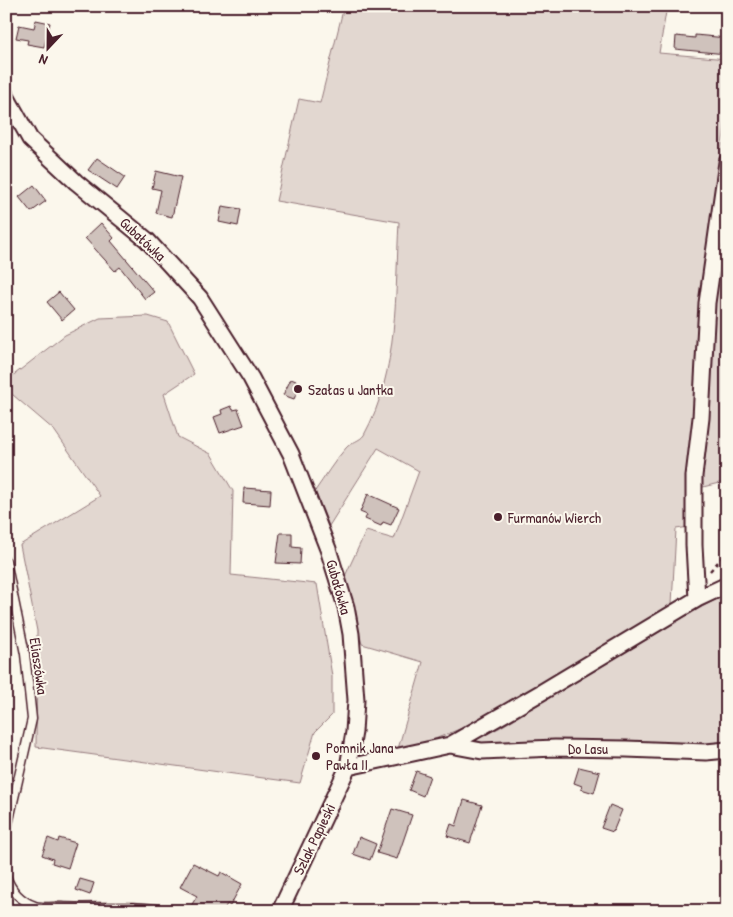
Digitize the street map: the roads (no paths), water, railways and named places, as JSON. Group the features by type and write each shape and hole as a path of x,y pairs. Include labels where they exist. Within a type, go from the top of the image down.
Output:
{"street":[{"name":"Gubałówka","path":"6,96 30,139 76,182 147,240 200,298 252,378 291,454 319,524 346,607 351,634 356,700 354,732 348,767"},
{"path":"697,599 695,583 694,476 701,418 707,302 727,162"},
{"path":"348,767 450,745 697,599 727,585"},
{"name":"Do Lasu","path":"450,745 482,751 555,748 706,752 727,750"},
{"name":"Szlak Papieski","path":"280,911 348,767"}],"lane":[{"name":"Eliaszówka","path":"6,561 25,654 32,719 6,833"},
{"path":"6,876 14,891 23,900 37,906 149,908 165,911"}],"place":[{"name":"Szałas u Jantka","path":"298,389"},
{"name":"Furmanów Wierch","path":"498,517"},
{"name":"Pomnik Jana Pawła II","path":"316,756"}]}
